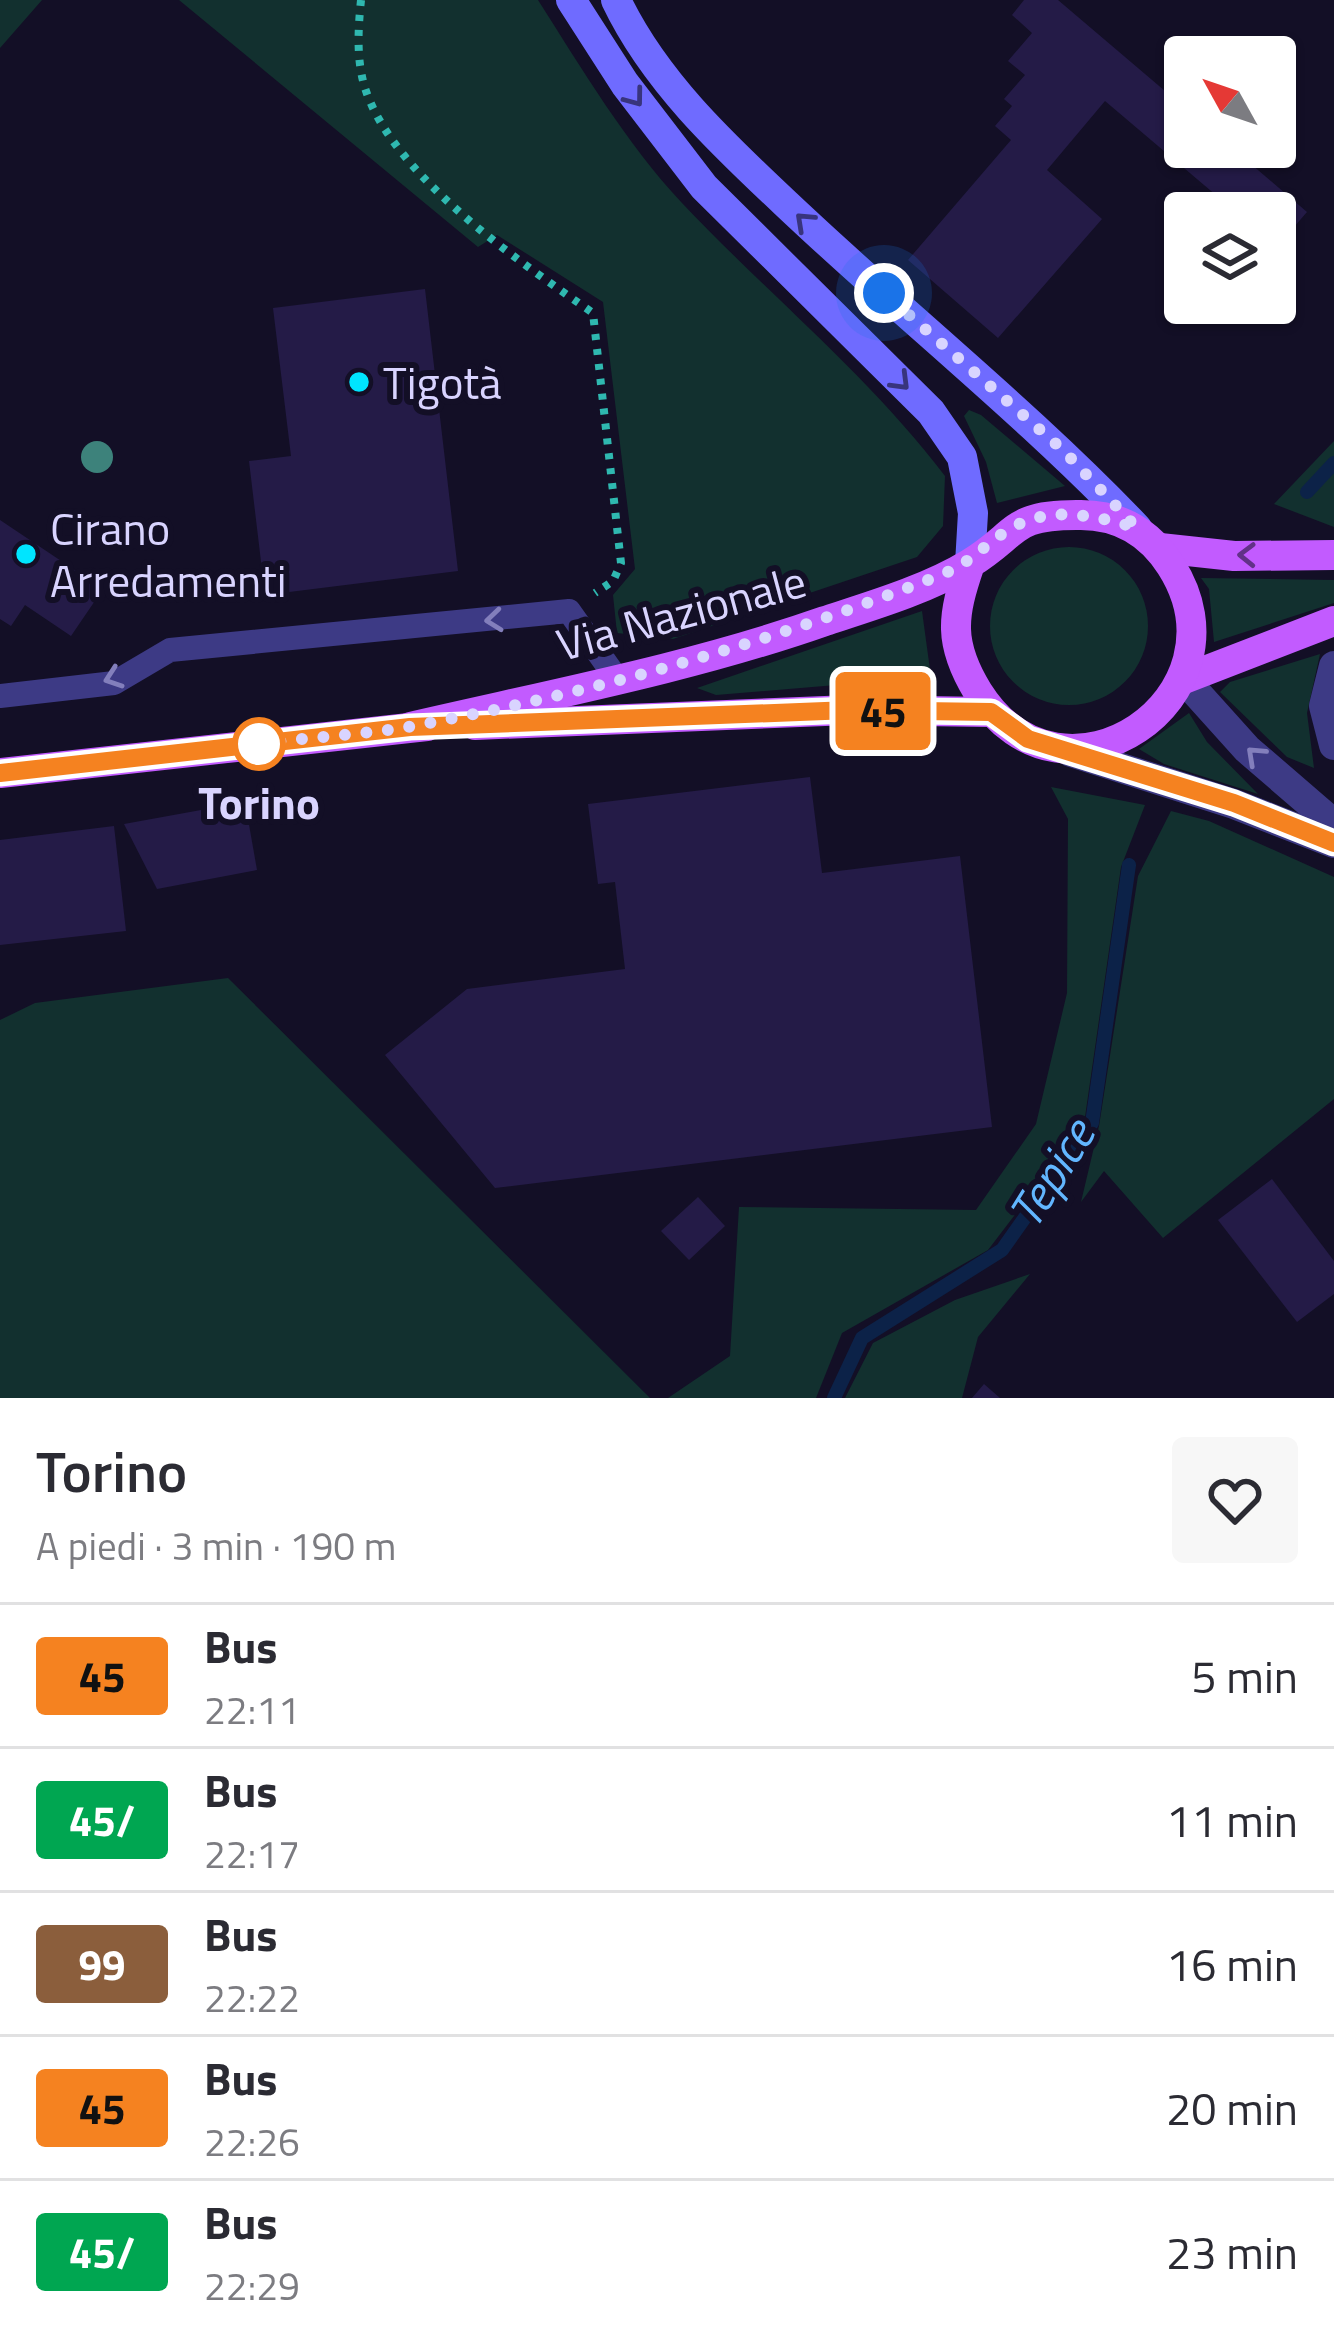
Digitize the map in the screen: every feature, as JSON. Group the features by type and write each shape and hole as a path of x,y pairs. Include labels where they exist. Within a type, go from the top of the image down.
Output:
{"main road":[{"path":"571,0 625,84 704,187 931,412 962,458 973,513 970,564 954,610 959,662 991,712 1028,739 1071,752 1120,742 1160,711 1184,679 1193,635 1186,589 1148,538 1062,449 742,163 681,99 631,30 616,0"},
{"name":"Via Nazionale","path":"410,727 617,680 824,622 970,564 1006,531 1045,514 1091,515 1148,538 1234,556 1334,555"},
{"path":"1184,679 1334,621"},
{"name":"Via Nazionale","path":"2,766 410,727 850,710 991,712"}],"street":[{"path":"1334,666 1324,706 1334,745"},
{"path":"1184,679 1247,749 1334,824"},
{"path":"1071,752 1234,803 1334,843"}],"lane":[{"path":"0,696 114,683 170,650 569,611 617,680"}],"path":[{"path":"361,0 358,28 364,88 393,143 485,237 593,313 621,563 613,580 569,611"}],"green space":[{"path":"0,0 42,0 0,48"},
{"path":"179,0 538,0 662,180 884,404 945,476 943,526 917,557 673,639 617,633 613,595 635,569 603,302 497,235 478,247"},
{"path":"969,410 1065,486 997,503 986,462 964,416"},
{"path":"1334,441 1334,527 1274,504"},
{"path":"1069,547 1099,553 1125,570 1142,596 1148,626 1142,656 1125,682 1099,699 1069,705 1039,699 1013,682 996,656 990,626 996,596 1013,570 1039,553"},
{"path":"1201,578 1334,580 1334,603 1214,642 1209,589"},
{"path":"922,611 931,677 716,695 697,688"},
{"path":"1320,654 1307,713 1314,768 1287,757 1220,692 1230,682"},
{"path":"1189,713 1207,742 1258,794 1164,764 1139,749"},
{"path":"1051,787 1145,805 1121,867 1084,1124 988,1250 842,1333 816,1398 668,1398 730,1356 739,1207 976,1210 1036,1124 1067,993 1068,819"},
{"path":"1171,811 1209,821 1334,877 1334,1099 1163,1238 1104,1171 1081,1202 1099,1126 1138,876"},
{"path":"228,978 650,1398 0,1398 0,1020 35,1003"},
{"path":"1030,1274 978,1337 962,1398 845,1398 873,1343 955,1300"}],"building":[{"path":"1024,0 1058,0 1164,90 1164,151 1105,101 1047,170 1102,219 998,338 908,260 1011,140 995,126 1012,106 1004,99 1025,75 1008,61 1032,33 1012,15"},
{"path":"1184,168 1256,168 1284,192 1212,192"},
{"path":"1296,203 1307,212 1296,225"},
{"name":"Tigotà","path":"425,289 458,571 265,595 249,461 291,456 273,308"},
{"name":"Cirano Arredamenti","path":"0,520 103,589 71,636 25,605 11,626 0,619"},
{"path":"810,777 822,873 960,856 992,1127 495,1188 385,1055 467,989 625,969 615,882 598,884 588,804"},
{"path":"245,802 257,870 157,889 124,824"},
{"path":"114,826 126,931 0,945 0,840"},
{"path":"1272,1179 1334,1261 1334,1294 1297,1322 1218,1220"},
{"path":"698,1197 725,1226 689,1260 661,1231"},
{"path":"984,1384 1000,1398 972,1398"}],"waterway":[{"name":"Tepice","path":"1307,492 1334,463"},
{"name":"Tepice","path":"834,1398 862,1338 1002,1250 1092,1123 1129,865"}],"bus line":[{"name":"45","path":"0,773 410,727 850,710 991,712 1028,739 1234,803 1334,843"}],"place":[{"name":"Tigotà","path":"359,382"},
{"name":"Cirano Arredamenti","path":"26,554"},
{"name":"Torino","path":"259,744"}],"route":[{"path":"259,744 410,727 617,680 824,622 970,564 1006,531 1045,514 1091,515 1137,528 1062,449 884,293"}]}
